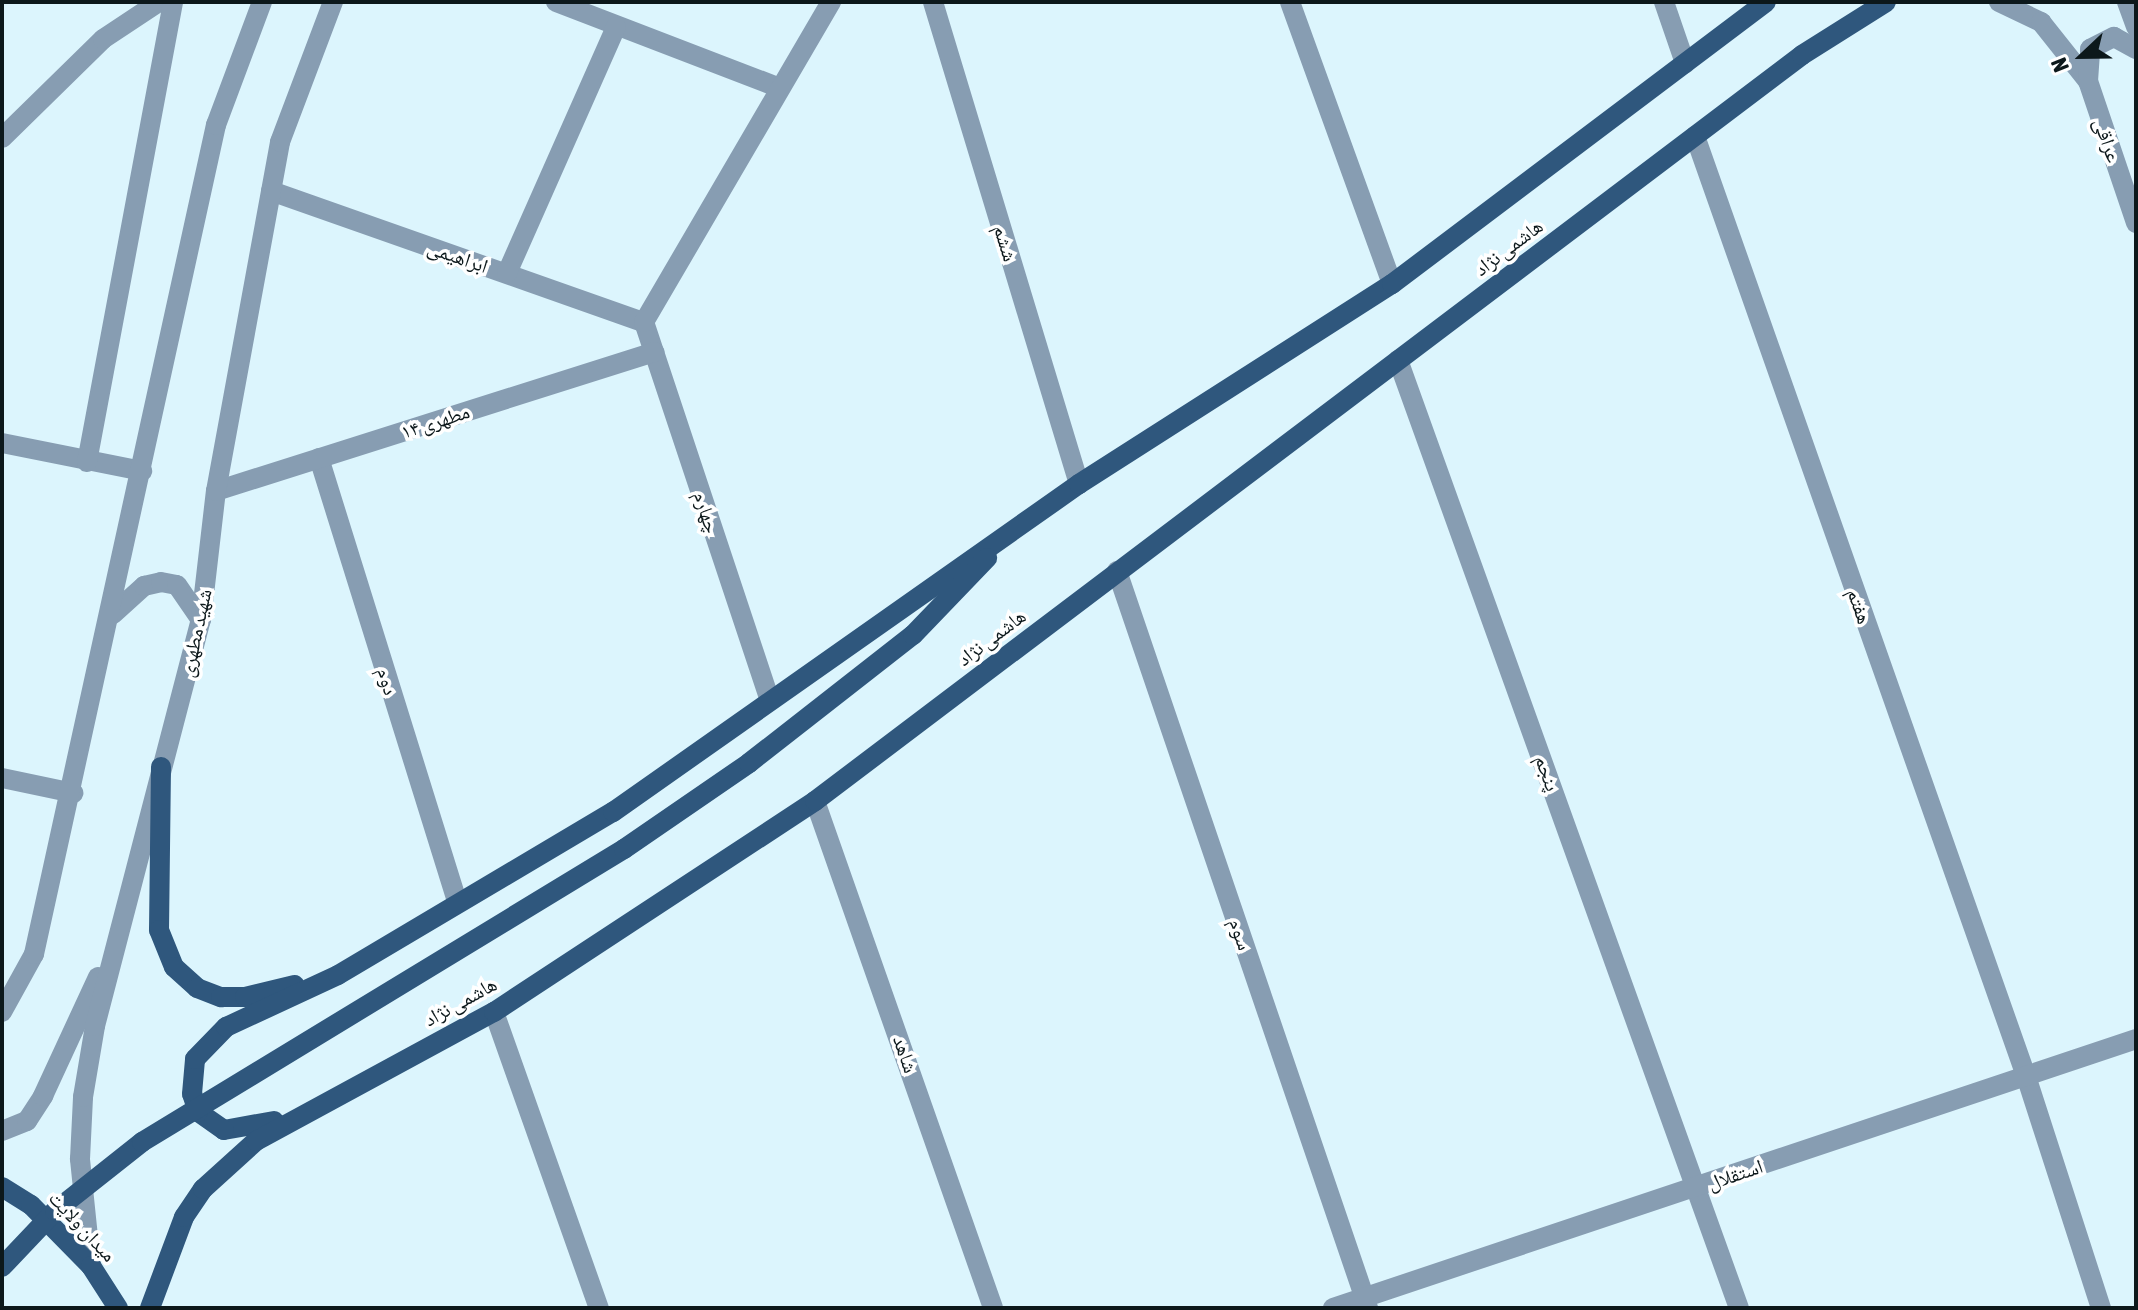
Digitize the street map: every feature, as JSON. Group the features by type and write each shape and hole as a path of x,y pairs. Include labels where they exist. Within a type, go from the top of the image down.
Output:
{"main road":[{"name":"هاشمی نژاد","path":"311,1108 243,1130 210,1125 198,1112 191,1078 195,1059 226,1027 338,975 613,812 1079,484 1392,284 1766,2"},
{"name":"هاشمی نژاد","path":"150,1308 165,1257 203,1189 256,1141 311,1108 494,1012 815,801 1802,55 1886,2"},
{"path":"2,1267 55,1211 142,1142 624,849 850,687 954,596 1008,534"},
{"path":"161,767 159,930 174,967 197,988 221,997 245,997 338,975"},
{"name":"میدان ولایت","path":"2,1187 31,1205 91,1266 118,1308"}],"street":[{"path":"2,138 103,39 159,2"},
{"path":"87,462 173,2"},
{"path":"2,1012 34,954 73,793 216,125 262,2"},
{"name":"شهید مطهری","path":"91,1266 80,1159 83,1097 116,936 201,620 216,491 280,142 333,2"},
{"path":"556,2 778,87"},
{"path":"644,322 778,87 831,2"},
{"name":"ششم","path":"933,2 1079,484"},
{"path":"1290,2 1392,284"},
{"path":"1664,2 1685,63"},
{"name":"عراقی","path":"1999,2 2041,22 2088,81 2136,223"},
{"path":"2127,2 2136,27"},
{"path":"507,273 616,27"},
{"path":"2088,81 2090,49 2114,37 2136,49"},
{"name":"هفتم","path":"1695,136 2026,1076 2101,1308"},
{"name":"ابراهیمی","path":"271,191 644,322"},
{"name":"چهارم","path":"644,322 770,701"},
{"name":"مطهری ۱۴","path":"216,491 654,352"},
{"name":"پنجم","path":"1398,360 1699,1185 1739,1308"},
{"path":"2,443 142,471"},
{"name":"دوم","path":"319,458 458,903"},
{"name":"سوم","path":"1117,571 1366,1303"},
{"path":"111,617 127,597 161,582 177,585 201,620"},
{"path":"2,778 73,793"},
{"name":"شاهد","path":"815,801 993,1308"},
{"path":"2,1131 27,1121 43,1096 116,936"},
{"path":"494,1012 599,1308"},
{"name":"استقلال","path":"1333,1308 1366,1303 1699,1185 2136,1039"}]}
